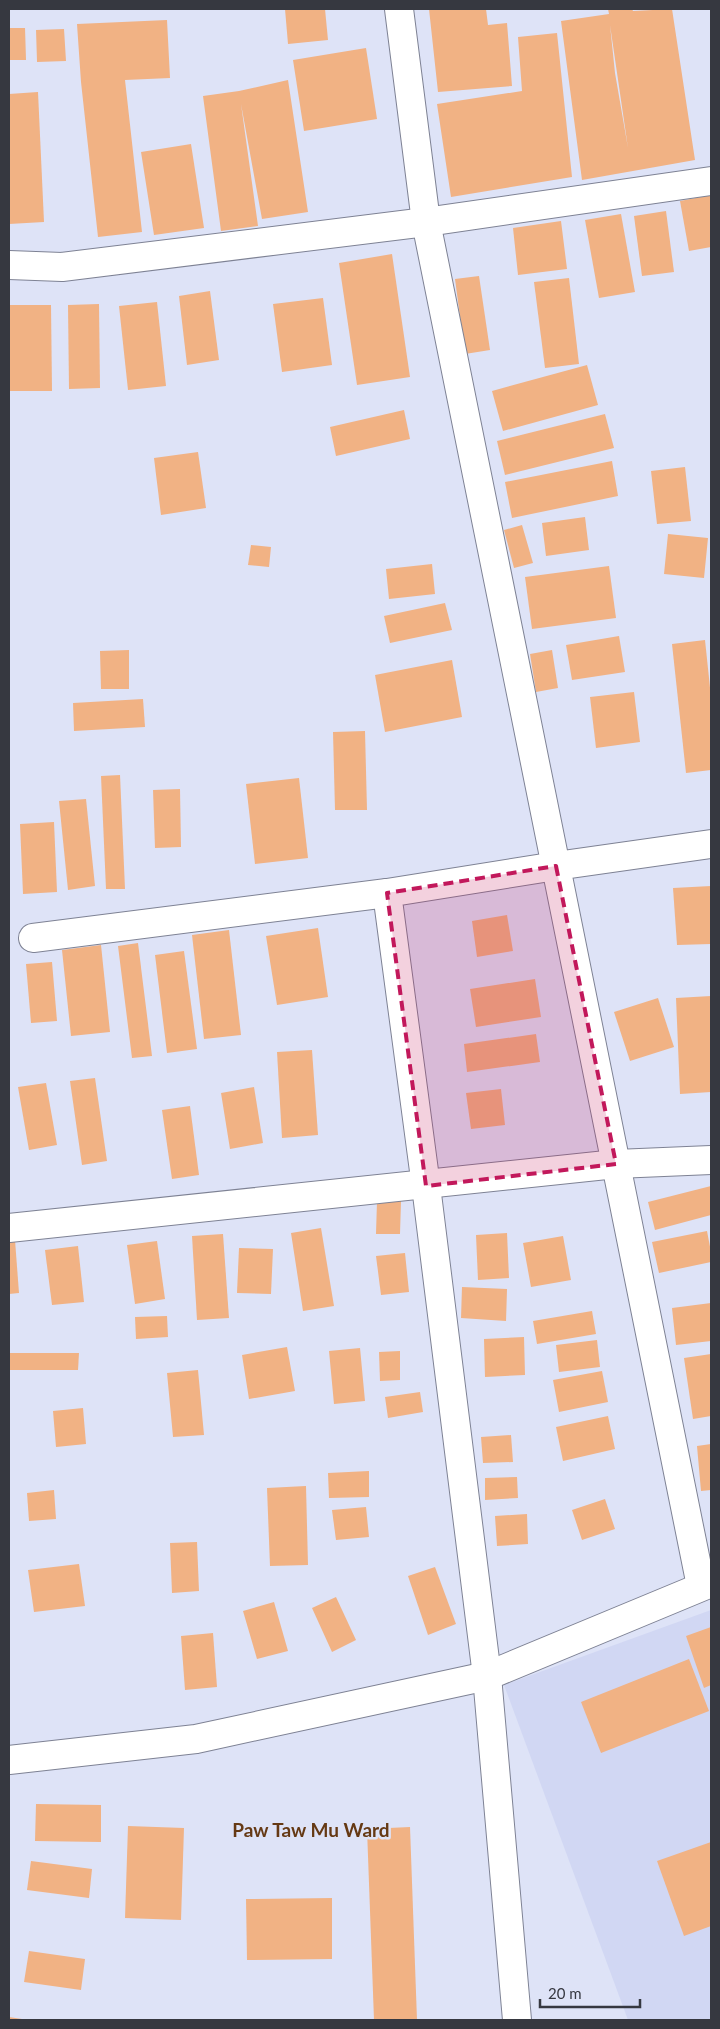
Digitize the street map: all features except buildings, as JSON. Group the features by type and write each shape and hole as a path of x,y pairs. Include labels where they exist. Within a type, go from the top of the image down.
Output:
{"street":[{"path":"9,1760 196,1738 487,1676 706,1584 616,1164 426,222 399,9"},
{"path":"9,265 62,267 426,222 711,181"},
{"path":"32,938 387,893 711,844"},
{"path":"387,893 426,1186 487,1676 517,2020"},
{"path":"9,1228 426,1186 616,1164 711,1160"}],"highlighted area":[{"path":"556,866 616,1164 426,1186 387,893"}],"shaded area":[{"path":"711,1610 711,2020 628,2020 504,1685"}],"district":[{"name":"Paw Taw Mu Ward","path":"311,1830"}]}
